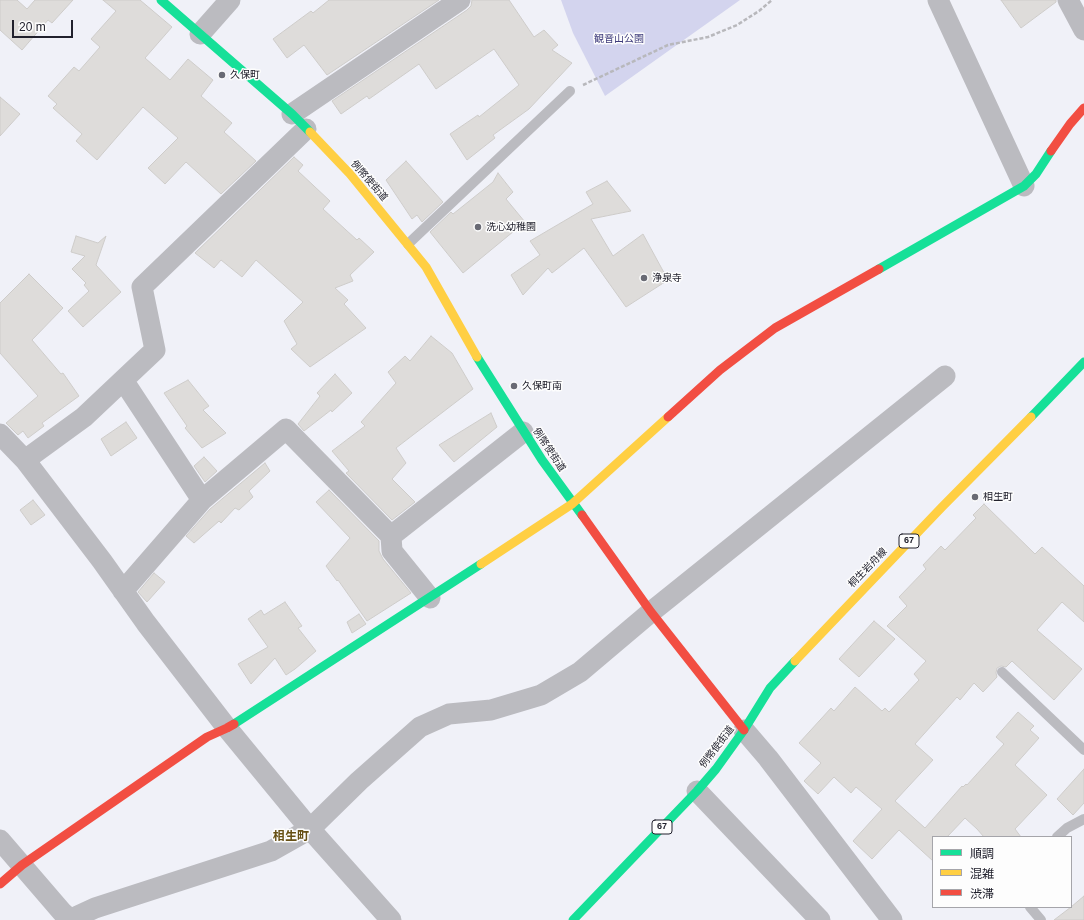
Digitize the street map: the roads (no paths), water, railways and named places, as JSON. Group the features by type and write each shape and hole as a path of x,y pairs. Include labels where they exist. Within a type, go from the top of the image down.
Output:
{"street":[{"name":"例幣使街道","path":"161,0 292,114 350,174 426,266 481,364 523,432 572,504 651,612 744,730 729,752 697,791 573,920"},
{"path":"200,34 230,0"},
{"path":"292,114 460,0"},
{"path":"938,0 1024,186"},
{"path":"1068,0 1084,30"},
{"path":"0,884 22,865 207,736 227,728 430,598 572,504 720,370 775,328 1024,186 1036,174 1070,124 1084,108"},
{"path":"25,460 84,417 155,350 142,287 306,129"},
{"name":"桐生岩舟線","path":"744,730 770,688 782,674 1084,362"},
{"path":"0,840 70,920 96,908 271,851 310,829 359,781 420,727 448,714 491,710 541,695 580,672 651,612 945,376"},
{"path":"123,380 202,500"},
{"path":"123,591 202,500 286,429 391,536 392,551 430,598"},
{"path":"391,536 523,432"},
{"path":"0,434 25,460 102,561 146,623 227,728 310,829 391,920"},
{"path":"744,730 768,758 892,920"},
{"path":"697,791 820,920"}],"lane":[{"path":"408,244 570,91"},
{"path":"1002,672 1084,750"},
{"path":"1058,836 1067,828 1084,819"},
{"path":"1031,908 1041,920"}],"place":[{"name":"久保町","path":"222,75"},
{"name":"洗心幼稚園","path":"478,227"},
{"name":"浄泉寺","path":"644,278"},
{"name":"久保町南","path":"514,386"},
{"name":"相生町","path":"975,497"}],"district":[{"name":"相生町","path":"291,837"}],"park label":[{"name":"観音山公園","path":"619,39"}]}
